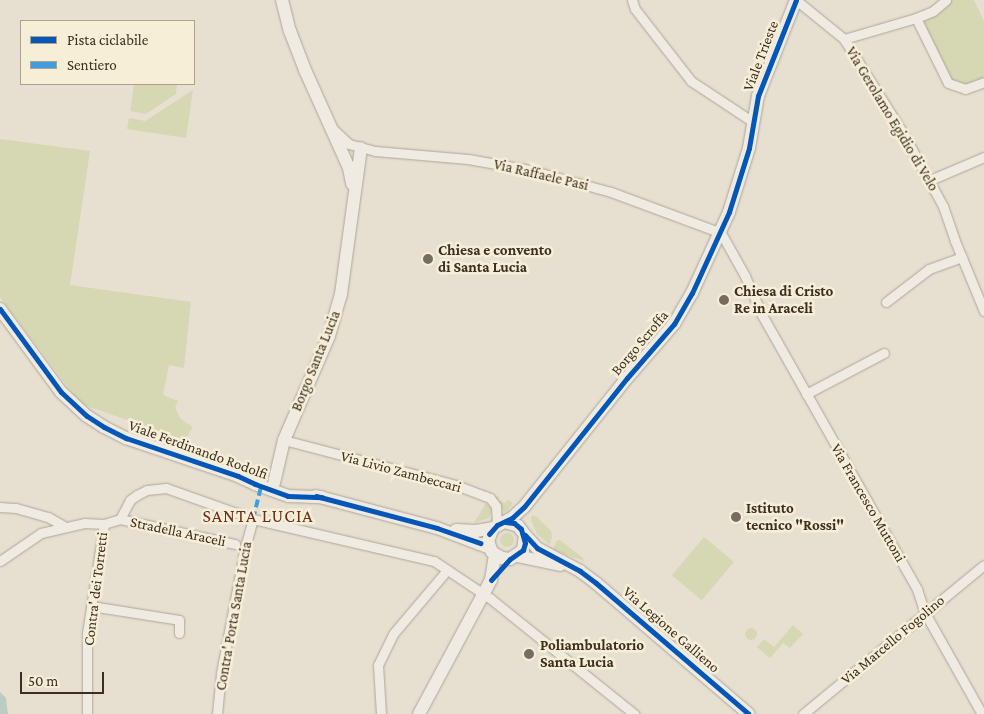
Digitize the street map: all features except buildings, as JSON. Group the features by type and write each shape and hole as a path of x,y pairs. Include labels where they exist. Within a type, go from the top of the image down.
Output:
{"main road":[{"name":"Borgo Santa Lucia","path":"282,0 290,31 329,126 349,168 353,207"},
{"name":"Viale Trieste","path":"753,122 758,96 796,0"},
{"name":"Borgo Scroffa","path":"498,525 524,507 627,378 674,324 692,293 721,233 746,157 753,122"},
{"name":"Borgo Santa Lucia","path":"274,483 284,440 329,336 341,294 353,207 358,147"},
{"name":"Viale Ferdinando Rodolfi","path":"0,309 61,392 87,416 126,438 238,476 288,496 322,498"},
{"path":"238,476 274,483 322,498 437,528 493,551 514,557"},
{"path":"419,714 491,580 522,550 524,507"},
{"path":"437,528 470,531 498,525 514,524 523,532"},
{"path":"491,580 493,551 489,534 498,525"},
{"name":"Via Legione Gallieno","path":"523,532 537,548 596,582 749,714"},
{"name":"Via Legione Gallieno","path":"514,557 574,568"}],"street":[{"path":"632,0 634,9 691,80 753,122"},
{"name":"Via Gerolamo Egidio di Velo","path":"796,0 844,39 930,180 943,206 984,311"},
{"path":"844,39 916,18 933,11 946,0"},
{"path":"916,18 948,83 965,89 984,82"},
{"path":"329,126 350,144 358,147"},
{"path":"344,156 358,147"},
{"name":"Via Raffaele Pasi","path":"358,147 468,159 530,170 610,192 721,233"},
{"path":"930,180 984,157"},
{"name":"Via Francesco Muttoni","path":"721,233 806,394 916,589 925,613 982,714"},
{"path":"886,302 929,269 962,257"},
{"path":"806,394 884,353"},
{"name":"Via Livio Zambeccari","path":"284,440 456,485 485,496 496,506 498,525"},
{"path":"0,561 41,533 84,523 104,524 120,519 130,500 137,495 147,490 166,488 253,519 434,561 484,594 634,714"},
{"path":"0,507 16,508 48,517 65,527"},
{"name":"Stradella Araceli","path":"120,519 235,544"},
{"name":"Contra' Porta Santa Lucia","path":"217,714 221,673 245,547 253,519"},
{"name":"Contra' dei Torretti","path":"87,714 87,633 104,524"},
{"name":"Via Marcello Fogolino","path":"803,714 984,565"},
{"path":"381,714 378,665 393,634 447,570"},
{"path":"91,606 179,620 179,632"}],"green space":[{"path":"946,0 974,0 984,21 984,82 965,89 948,83 916,18"},
{"path":"134,85 177,85 176,94 146,114 130,111"},
{"path":"193,90 186,138 127,129 129,118 145,121"},
{"path":"0,139 90,151 70,285 191,302 184,368 169,365 163,395 178,401 175,408 181,419 193,427 185,440 81,404 0,297"},
{"path":"493,496 499,497 498,500 505,503 508,500 513,503 504,512"},
{"path":"486,503 492,509 489,518 474,523"},
{"path":"532,515 537,517 551,531 550,545 537,534 531,520"},
{"path":"504,533 510,533 514,540 510,547 504,547 500,543 500,537"},
{"path":"704,537 734,562 702,600 672,575"},
{"path":"560,540 583,558 584,561 553,550 556,541"},
{"path":"793,625 803,634 790,648 783,643 770,658 757,647 764,639 774,647"},
{"path":"753,628 756,629 756,639 749,640 746,639 745,632 746,629"}],"shaded area":[{"path":"0,692 6,698 8,714 0,714"}],"marked path":[{"path":"253,519 261,487"}],"cycle path":[{"path":"489,534 497,525 512,518 524,507 627,378 674,324 692,293 729,212 749,148 758,96 796,0"},
{"path":"0,309 61,392 87,416 104,427 126,438 238,476 288,496 322,497"},
{"path":"316,496 437,528 480,543"},
{"path":"491,580 510,559 523,550 525,543 521,529 514,523 505,522"},
{"path":"525,535 537,548 580,571 596,583 749,714"}],"place":[{"name":"Chiesa e convento di Santa Lucia","path":"428,259"},
{"name":"Chiesa di Cristo Re in Araceli","path":"724,300"},
{"name":"Istituto tecnico \"Rossi\"","path":"736,517"},
{"name":"Poliambulatorio Santa Lucia","path":"529,654"}],"district":[{"name":"SANTA LUCIA","path":"258,516"}]}
